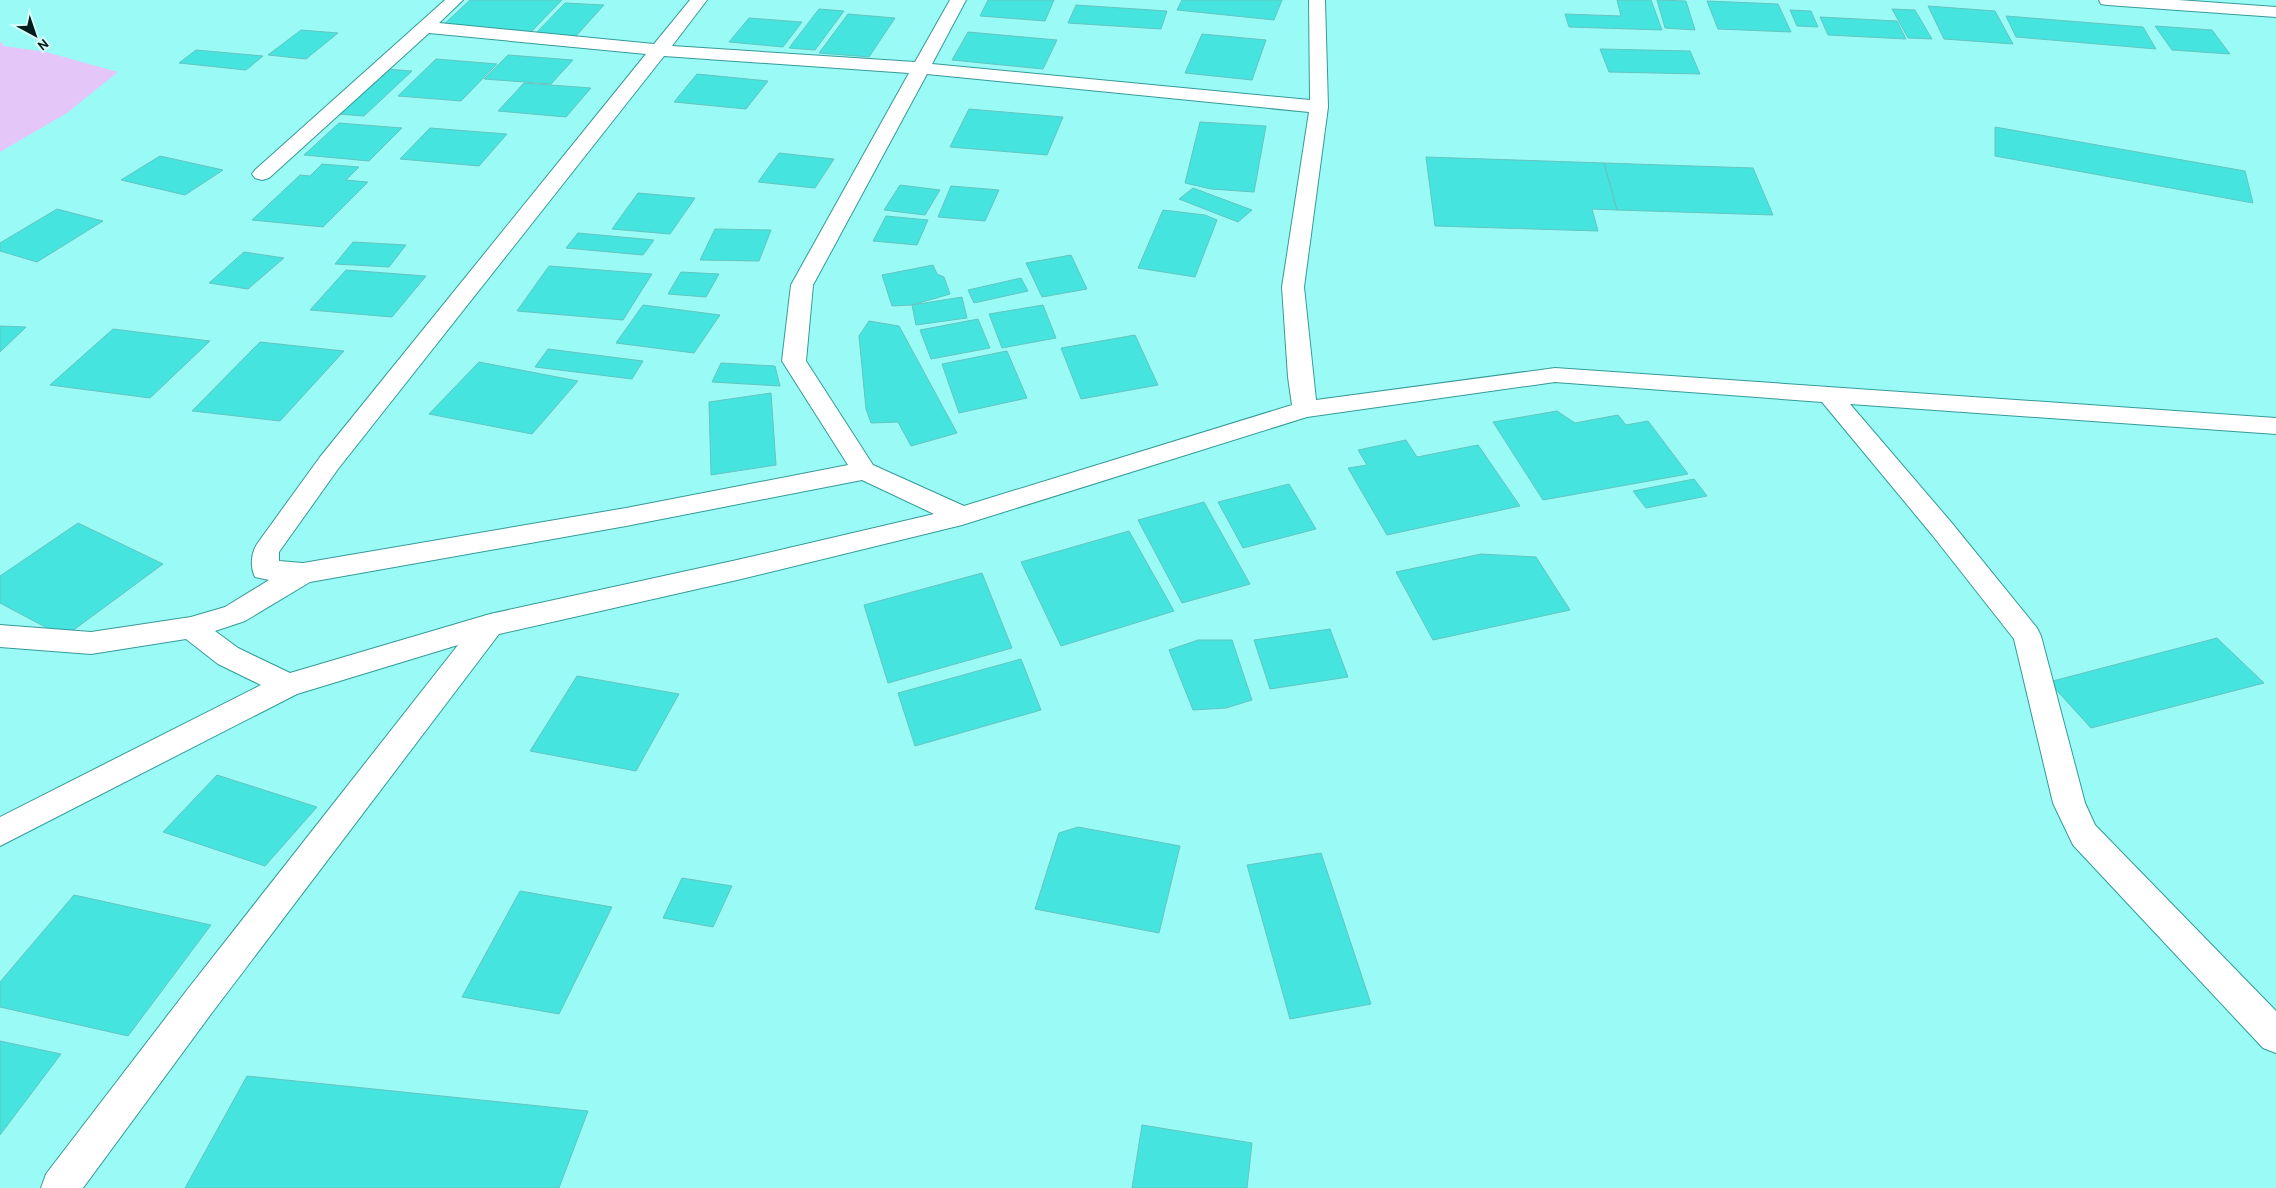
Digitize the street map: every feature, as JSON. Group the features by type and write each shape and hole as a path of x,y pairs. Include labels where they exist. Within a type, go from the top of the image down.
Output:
{"street":[{"path":"262,174 455,0"},
{"path":"699,0 329,463 266,551 265,570 303,573 626,517 864,471"},
{"path":"958,0 802,285 794,360 864,471 962,516"},
{"path":"1305,409 1300,377 1292,286 1320,107 1317,0"},
{"path":"2108,0 2276,12"},
{"path":"425,27 659,50 921,68 1320,107"},
{"path":"0,832 288,685 490,625 746,568 962,516 1305,409 1555,375 2276,426"},
{"path":"1828,393 1942,529 2027,636 2069,803 2084,835 2276,1036"},
{"path":"0,636 90,643 191,628 235,614 303,573"},
{"path":"60,1188 211,986 490,625"},
{"path":"191,628 228,656 288,685"}],"shaded area":[{"path":"0,41 4,46 46,52 118,72 67,113 0,152"}],"building":[{"path":"470,0 562,0 530,33 442,26"},
{"path":"988,0 1054,0 1045,21 980,16"},
{"path":"1182,0 1282,0 1274,20 1177,10"},
{"path":"1617,0 1651,0 1662,30 1569,27 1565,14 1621,16"},
{"path":"1657,0 1686,1 1695,30 1665,28"},
{"path":"1707,1 1778,4 1791,32 1718,29"},
{"path":"565,3 604,5 576,36 536,33"},
{"path":"1076,5 1167,11 1161,29 1068,23"},
{"path":"1928,6 1995,11 2013,44 1944,39"},
{"path":"819,9 844,11 815,50 789,48"},
{"path":"1892,9 1915,10 1932,39 1908,38"},
{"path":"1790,10 1811,11 1818,27 1797,26"},
{"path":"848,14 895,18 869,57 819,53"},
{"path":"2006,16 2143,27 2156,49 2016,37"},
{"path":"1820,17 1897,21 1906,39 1828,35"},
{"path":"749,18 802,22 783,47 729,42"},
{"path":"2155,26 2212,30 2230,54 2172,50"},
{"path":"301,30 338,33 306,59 268,55"},
{"path":"968,32 1057,40 1043,69 952,60"},
{"path":"1202,34 1266,40 1252,80 1185,73"},
{"path":"1600,49 1690,51 1700,74 1609,72"},
{"path":"196,50 263,56 246,70 179,63"},
{"path":"508,55 573,60 551,84 484,79"},
{"path":"436,59 497,64 461,101 398,96"},
{"path":"386,69 412,71 364,116 338,114"},
{"path":"697,74 768,81 746,109 674,102"},
{"path":"524,83 591,88 566,117 498,111"},
{"path":"969,109 1063,117 1047,155 950,147"},
{"path":"1200,122 1266,126 1254,192 1211,189 1185,183"},
{"path":"339,123 402,128 369,161 304,155"},
{"path":"1995,127 2245,171 2253,203 1995,156"},
{"path":"430,128 507,134 479,166 400,159"},
{"path":"779,153 834,159 815,188 758,182"},
{"path":"160,156 223,170 185,195 121,180"},
{"path":"1426,157 1604,163 1617,210 1592,209 1598,231 1435,226"},
{"path":"1604,163 1753,168 1773,215 1617,210"},
{"path":"322,164 359,167 346,180 368,182 323,227 252,220 300,175 310,176"},
{"path":"900,185 940,190 925,215 884,210"},
{"path":"951,186 999,190 985,221 938,217"},
{"path":"1193,188 1252,210 1238,222 1179,199"},
{"path":"638,193 695,198 670,234 612,229"},
{"path":"57,209 103,221 37,262 0,251 0,243"},
{"path":"1163,210 1205,215 1217,220 1195,277 1138,268"},
{"path":"886,216 928,220 917,245 873,241"},
{"path":"715,229 771,230 759,261 700,260"},
{"path":"578,233 654,240 643,255 566,248"},
{"path":"353,242 406,245 389,267 335,264"},
{"path":"244,252 284,258 248,289 209,283"},
{"path":"1071,255 1087,289 1042,297 1026,263"},
{"path":"933,265 937,274 944,277 950,294 912,305 892,306 882,275"},
{"path":"549,266 652,274 623,320 517,311"},
{"path":"346,270 426,276 392,317 310,310"},
{"path":"681,272 719,274 706,297 668,294"},
{"path":"1021,278 1028,291 974,303 968,290"},
{"path":"962,297 967,318 916,325 912,305"},
{"path":"643,305 720,315 694,353 616,343"},
{"path":"1043,305 1056,338 1002,348 989,314"},
{"path":"978,319 990,348 931,359 920,330"},
{"path":"869,321 899,326 957,433 911,446 898,422 871,423 866,409 859,336"},
{"path":"0,326 26,327 0,352"},
{"path":"113,329 210,341 150,398 50,385"},
{"path":"1135,335 1158,385 1081,399 1061,348"},
{"path":"260,342 344,351 280,421 192,411"},
{"path":"548,349 643,361 632,379 535,367"},
{"path":"1007,351 1027,398 959,413 942,364"},
{"path":"479,362 578,381 532,434 429,414"},
{"path":"721,363 775,366 780,386 712,382"},
{"path":"771,393 776,465 711,475 709,402"},
{"path":"1557,411 1575,423 1618,415 1626,425 1648,421 1688,474 1543,500 1493,422"},
{"path":"1406,440 1417,457 1478,445 1520,506 1387,535 1348,468 1367,465 1358,450"},
{"path":"1694,479 1707,496 1646,508 1633,491"},
{"path":"1289,484 1316,529 1243,548 1218,502"},
{"path":"1204,502 1250,584 1182,603 1138,520"},
{"path":"78,523 163,564 64,637 0,603 0,576"},
{"path":"1129,531 1174,611 1061,646 1021,562"},
{"path":"1481,554 1536,557 1570,610 1433,640 1396,572"},
{"path":"982,573 1012,648 888,683 864,605"},
{"path":"1330,629 1348,677 1270,689 1254,640"},
{"path":"2217,638 2264,683 2091,728 2049,682"},
{"path":"1198,640 1232,640 1252,700 1226,708 1193,710 1169,650"},
{"path":"1021,659 1041,710 915,746 898,693"},
{"path":"577,676 679,694 636,771 530,751"},
{"path":"217,775 317,807 265,866 163,832"},
{"path":"1078,827 1180,846 1159,933 1035,909 1059,833"},
{"path":"1321,853 1371,1004 1290,1019 1247,865"},
{"path":"682,878 732,886 713,927 663,918"},
{"path":"520,891 612,907 559,1014 462,997"},
{"path":"74,895 211,925 128,1036 0,1007 0,982"},
{"path":"0,1041 61,1054 0,1135"},
{"path":"247,1076 588,1111 559,1188 185,1188"},
{"path":"1142,1125 1252,1143 1247,1188 1132,1188"}]}
